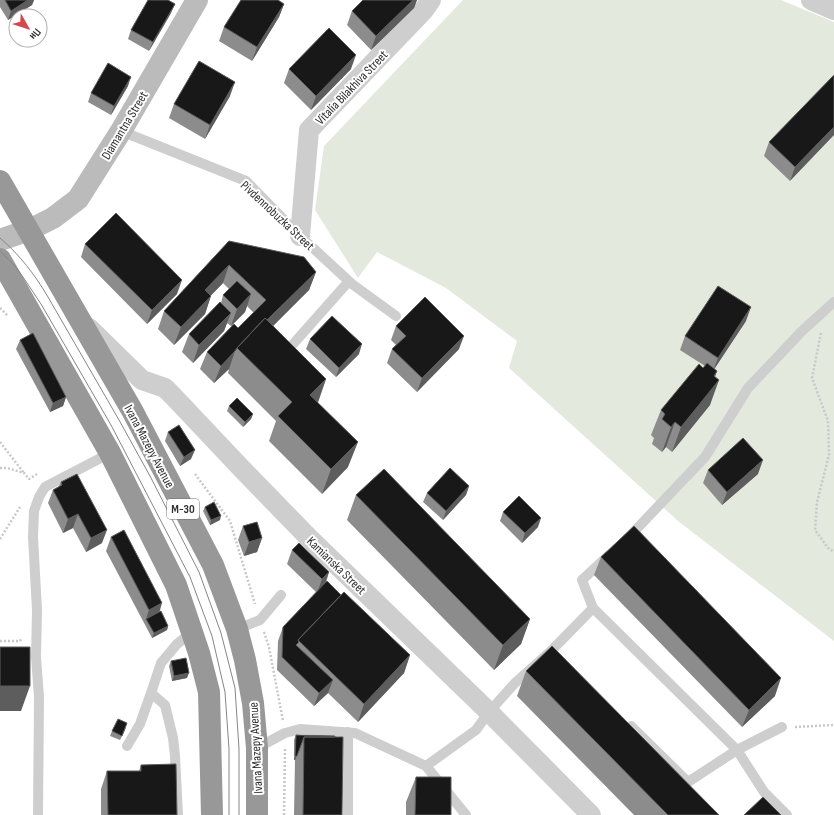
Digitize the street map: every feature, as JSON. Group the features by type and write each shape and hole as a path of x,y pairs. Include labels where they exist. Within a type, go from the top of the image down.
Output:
{"highway":[{"name":"М-30","path":"0,181 29,230"},
{"name":"Ivana Mazepy Avenue","path":"29,230 133,412 213,565 237,629 245,660 253,703 257,748 257,815"},
{"path":"0,259 110,453 176,585 199,653 209,692 212,815"}],"street":[{"name":"Diamantna Street","path":"0,240 29,230 53,218 78,199 121,131 197,0"},
{"name":"Vitalia Bilakhiva Street","path":"300,236 309,130 424,10 431,0"},
{"path":"811,0 834,10"},
{"name":"Kamianska Street","path":"80,320 142,380 165,388 309,538 489,712 591,815"}],"lane":[{"name":"Pivdennobuzka Street","path":"121,131 246,181 300,236 349,281 396,316"},
{"path":"287,351 349,281"},
{"path":"787,815 764,792 737,750 593,608 582,580 619,546 705,457 748,388 802,331 834,302"},
{"path":"38,815 39,697 32,657 37,610 33,537 34,511 39,497 45,487 110,453"},
{"path":"237,629 260,620 281,595"},
{"path":"426,766 476,730 489,712 515,682 554,653 593,608"},
{"path":"127,746 140,724 161,663 178,644 192,632"},
{"path":"151,693 165,705 173,738 178,815"},
{"path":"626,722 688,782 737,750 782,727"},
{"path":"257,748 285,733 300,729 356,733 426,766 466,815"},
{"path":"348,732 348,815"}],"path":[{"path":"826,309 812,378 828,421 828,455 817,502 815,530 828,548 834,552"},
{"path":"0,442 24,473 28,479 29,485"},
{"path":"0,468 7,468 24,473"},
{"path":"28,479 41,472"},
{"path":"0,539 21,505"},
{"path":"782,727 834,726"}],"shaded area":[{"path":"463,0 781,0 834,22 834,641 678,521 509,368 517,341 446,288 377,252 358,278 315,210 324,146"}],"building":[{"path":"5,0 28,0 16,8 9,8"},
{"path":"148,0 168,0 175,4 153,42 131,30"},
{"path":"241,0 278,0 284,4 257,47 224,27"},
{"path":"363,0 413,0 376,36 352,11"},
{"path":"329,28 356,55 316,96 289,69"},
{"path":"199,61 235,82 210,125 174,104"},
{"path":"108,63 131,77 114,106 91,93"},
{"path":"834,75 834,127 795,167 769,142"},
{"path":"116,213 182,280 152,310 85,244"},
{"path":"229,241 304,257 316,272 267,320 265,318 221,366 207,352 234,324 238,328 266,300 229,265 205,290 211,296 181,327 164,311"},
{"path":"237,281 251,294 237,309 223,295"},
{"path":"718,286 751,307 718,358 685,336"},
{"path":"425,297 464,336 422,378 392,349 406,336 396,326"},
{"path":"220,302 231,313 199,345 189,334"},
{"path":"332,316 362,344 339,368 310,339"},
{"path":"265,318 326,379 310,395 358,442 331,469 278,416 292,402 237,348"},
{"path":"33,333 66,397 53,403 20,340"},
{"path":"707,363 717,371 714,376 719,380 681,427 675,422 671,427 662,419 665,414 661,410 699,364 703,368"},
{"path":"237,398 253,414 245,422 229,406"},
{"path":"179,425 195,450 184,457 168,432"},
{"path":"743,438 763,460 727,492 708,470"},
{"path":"450,468 469,486 446,511 427,493"},
{"path":"384,469 530,619 503,645 356,495"},
{"path":"77,474 107,530 91,538 78,514 68,519 53,490 62,485 61,482"},
{"path":"519,496 541,518 525,533 503,512"},
{"path":"214,502 221,516 211,520 205,507"},
{"path":"257,522 262,538 249,542 243,526"},
{"path":"634,526 781,678 749,710 601,557"},
{"path":"124,530 162,603 149,610 111,537"},
{"path":"299,543 329,572 322,579 292,550"},
{"path":"327,581 341,595 298,640 299,642 296,645 333,680 319,693 282,657 283,627"},
{"path":"344,592 410,655 364,704 298,640"},
{"path":"161,611 168,626 154,633 146,619"},
{"path":"552,646 719,815 668,815 526,671"},
{"path":"0,647 30,647 30,686 0,686"},
{"path":"186,658 189,673 174,676 171,661"},
{"path":"118,719 127,723 122,736 112,731"},
{"path":"296,735 335,737 304,737 297,756 295,756"},
{"path":"304,737 343,737 342,815 303,815"},
{"path":"176,764 177,815 108,815 107,771 141,771 141,765"},
{"path":"416,777 451,777 451,815 415,815"},
{"path":"763,797 781,815 744,815"}],"tram line":[{"path":"0,238 27,266 48,297 150,476 199,572 221,633 235,688 239,749 239,815"},
{"path":"0,251 15,266 41,304 111,425 190,577 212,636 225,692 229,749 229,815"}]}
